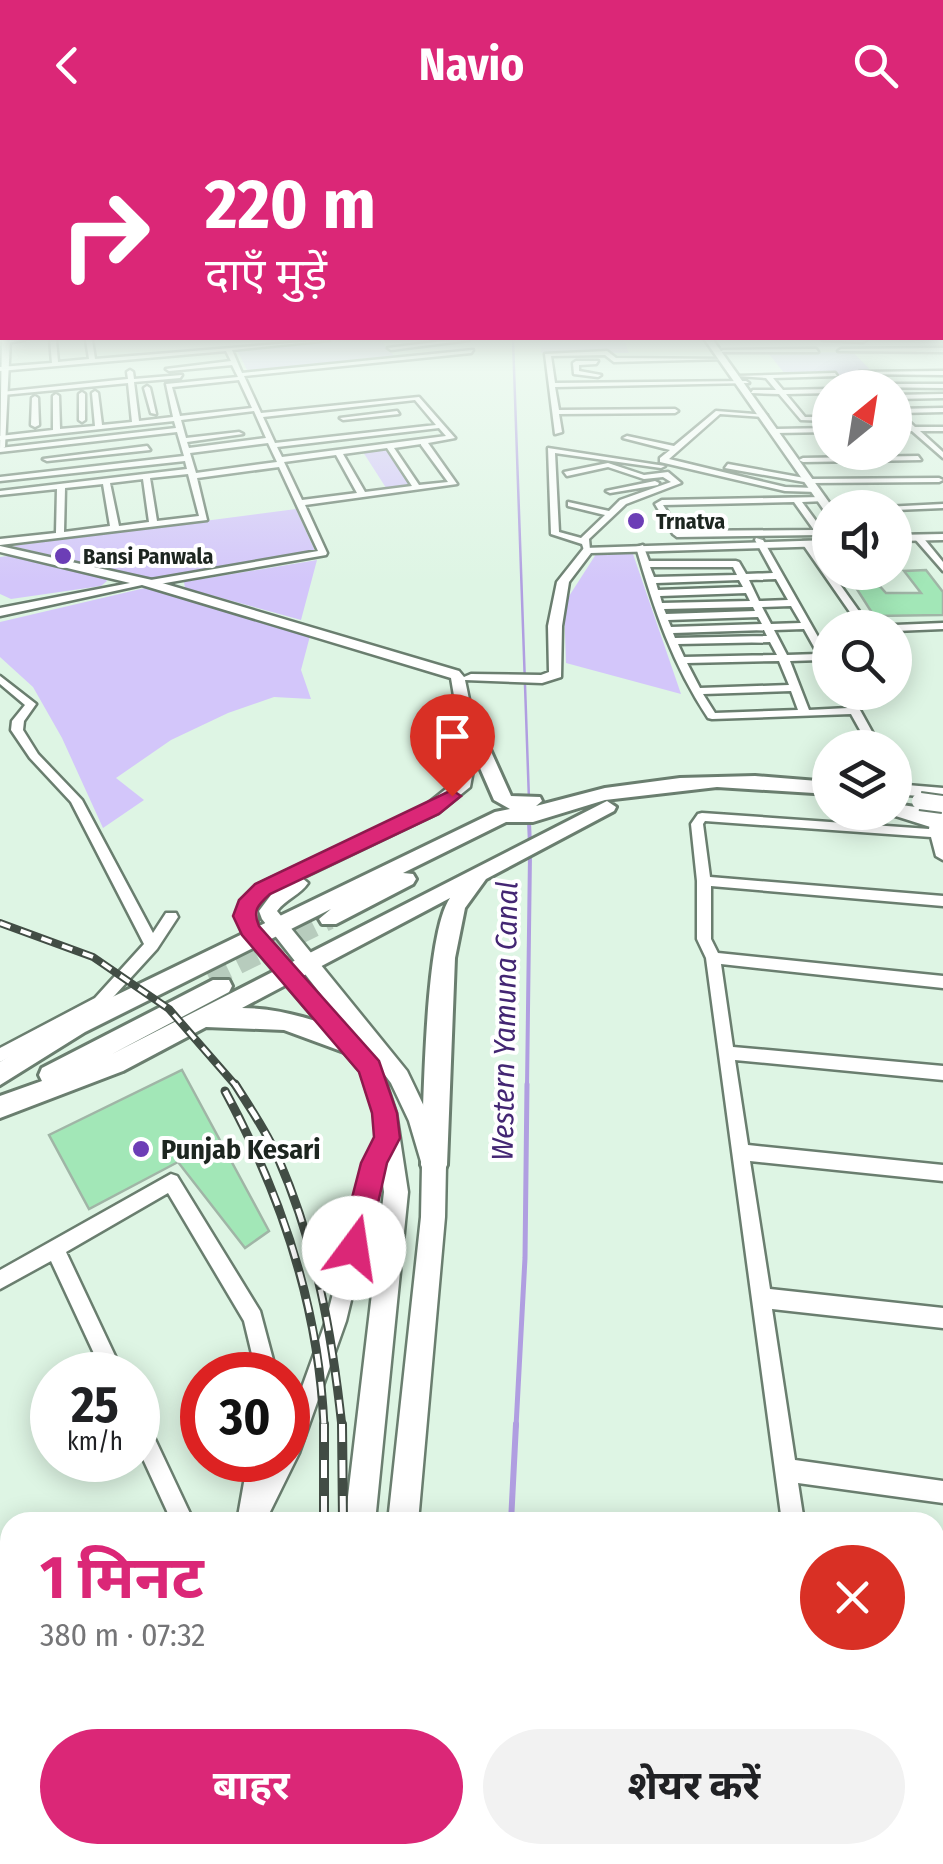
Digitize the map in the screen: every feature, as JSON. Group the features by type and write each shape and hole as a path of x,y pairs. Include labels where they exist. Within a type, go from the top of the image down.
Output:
{"main road":[{"path":"479,745 518,826"},
{"path":"332,923 518,826 548,817 605,802 733,780 765,779 812,786"},
{"path":"434,1165 444,958 450,921 463,892 488,867 518,826 605,802 712,793 767,793 812,799"},
{"path":"0,1074 77,1025 502,816 518,826"},
{"path":"0,1104 115,1064 488,867"},
{"path":"0,1082 215,982 0,1104"},
{"path":"189,1024 254,1015 288,1020 352,1046"}],"street":[{"path":"35,421 35,426"},
{"path":"56,421 57,428"},
{"path":"1,435 57,428 79,421"},
{"path":"84,421 100,429 178,421"},
{"path":"99,421 100,429"},
{"path":"1,435 0,449 47,445 84,441 100,429 131,421"},
{"path":"1,435 35,426 144,434 178,421"},
{"path":"3,550 60,536 204,518 178,421"},
{"path":"216,421 221,436"},
{"path":"0,612 98,591 323,553 262,421"},
{"path":"307,421 318,440"},
{"path":"345,421 363,450"},
{"path":"403,421 410,430"},
{"path":"0,493 236,470 450,439 438,421"},
{"path":"557,421 558,432"},
{"path":"567,474 612,465 644,477 665,467 676,449 708,421"},
{"path":"771,421 803,460 818,488"},
{"path":"779,431 811,431 806,422"},
{"path":"183,440 221,436 318,440 442,426"},
{"path":"912,426 942,454"},
{"path":"912,429 943,428"},
{"path":"779,431 818,488"},
{"path":"144,434 150,462"},
{"path":"0,479 150,462 270,439"},
{"path":"927,440 943,440"},
{"path":"84,441 86,469"},
{"path":"3,550 148,582 464,675 553,676 558,668 555,626 563,582 586,546 623,502 677,483 665,467 627,442 676,449"},
{"path":"300,503 454,484 424,443"},
{"path":"47,445 47,474"},
{"path":"226,446 236,470"},
{"path":"390,447 417,488"},
{"path":"47,460 146,448"},
{"path":"812,542 586,546 555,534 551,450 694,469 785,489 851,481 939,480"},
{"path":"339,453 362,496"},
{"path":"912,458 918,458"},
{"path":"694,469 710,460"},
{"path":"803,460 812,460"},
{"path":"728,466 818,488"},
{"path":"610,491 665,467"},
{"path":"842,470 857,490"},
{"path":"146,476 153,524"},
{"path":"106,480 115,529"},
{"path":"60,536 61,486"},
{"path":"797,500 820,532 677,534 659,504 797,500 818,488"},
{"path":"571,504 611,514"},
{"path":"912,507 943,506"},
{"path":"912,539 943,539"},
{"path":"920,539 943,568"},
{"path":"586,546 812,541"},
{"path":"760,542 812,636"},
{"path":"806,543 853,610"},
{"path":"640,547 678,660 715,716 854,710 866,730"},
{"path":"645,564 734,563 783,658 805,713"},
{"path":"98,591 112,584 110,574"},
{"path":"651,580 779,576"},
{"path":"654,593 749,590"},
{"path":"0,603 38,604"},
{"path":"661,612 759,609 793,603"},
{"path":"668,636 806,626"},
{"path":"912,627 943,626"},
{"path":"668,636 774,639"},
{"path":"678,660 812,661"},
{"path":"266,931 268,911 276,898 461,802 473,789 479,745 464,675"},
{"path":"361,1512 396,1192 385,1113 370,1068 266,931 244,916 246,905 262,889 432,809 464,783 470,743 464,675"},
{"path":"0,679 31,704 17,730 34,756 76,800 152,945"},
{"path":"695,691 794,688"},
{"path":"912,798 935,811"},
{"path":"935,811 943,856"},
{"path":"792,1512 713,958 704,939 704,881 697,824 702,817 935,811"},
{"path":"704,881 943,901"},
{"path":"0,1056 100,1002 152,945 171,917"},
{"path":"713,958 943,982"},
{"path":"296,968 399,1077 420,1120 434,1165 433,1217 404,1512"},
{"path":"727,1054 943,1073"},
{"path":"310,1392 336,1321 374,1163 387,1138"},
{"path":"741,1152 943,1173"},
{"path":"0,1280 171,1182 253,1318 261,1352"},
{"path":"55,1249 103,1352"},
{"path":"761,1298 943,1318"},
{"path":"786,1470 943,1492"},
{"path":"160,1472 178,1512"},
{"path":"252,1512 256,1482"},
{"path":"256,1512 273,1482"}],"shaded area":[{"path":"388,449 415,488 388,491 363,452"},
{"path":"296,509 315,551 153,579 12,546"},
{"path":"598,551 632,551 681,694 566,663 564,604"},
{"path":"0,557 107,581 101,586 11,599 0,594"},
{"path":"317,560 301,620 185,588 184,582"},
{"path":"145,588 310,636 301,670 311,699 274,697 171,740 116,778 144,800 103,828 62,738 33,687 0,657 0,622"}],"building":[{"path":"926,570 943,592 943,615 870,610 857,590 921,593 912,581 912,571"},
{"name":"Punjab Kesari","path":"182,1070 269,1231 245,1248 178,1162 89,1209 49,1135"}],"waterway":[{"name":"Western Yamuna Canal","path":"516,421 529,800"},
{"name":"Western Yamuna Canal","path":"529,822 530,845"},
{"name":"Western Yamuna Canal","path":"527,1087 530,854"},
{"name":"Western Yamuna Canal","path":"516,1427 525,1258 527,1084"},
{"name":"Western Yamuna Canal","path":"512,1512 516,1424"}],"tunnel":[{"path":"209,978 329,919"}],"railway":[{"path":"0,923 93,957 169,1009 237,1087"},
{"path":"237,1087 274,1148 303,1224 327,1324 342,1427"},
{"path":"225,1091 264,1171 294,1253 314,1338 324,1427"},
{"path":"342,1424 343,1512"},
{"path":"324,1427 324,1512"}],"place":[{"name":"Trnatva","path":"636,521"},
{"name":"Bansi Panwala","path":"63,556"},
{"name":"Punjab Kesari","path":"141,1149"}],"route":[{"path":"354,1248 374,1163 387,1138 385,1113 370,1068 250,930 244,916 246,905 262,889 452,796"}]}
